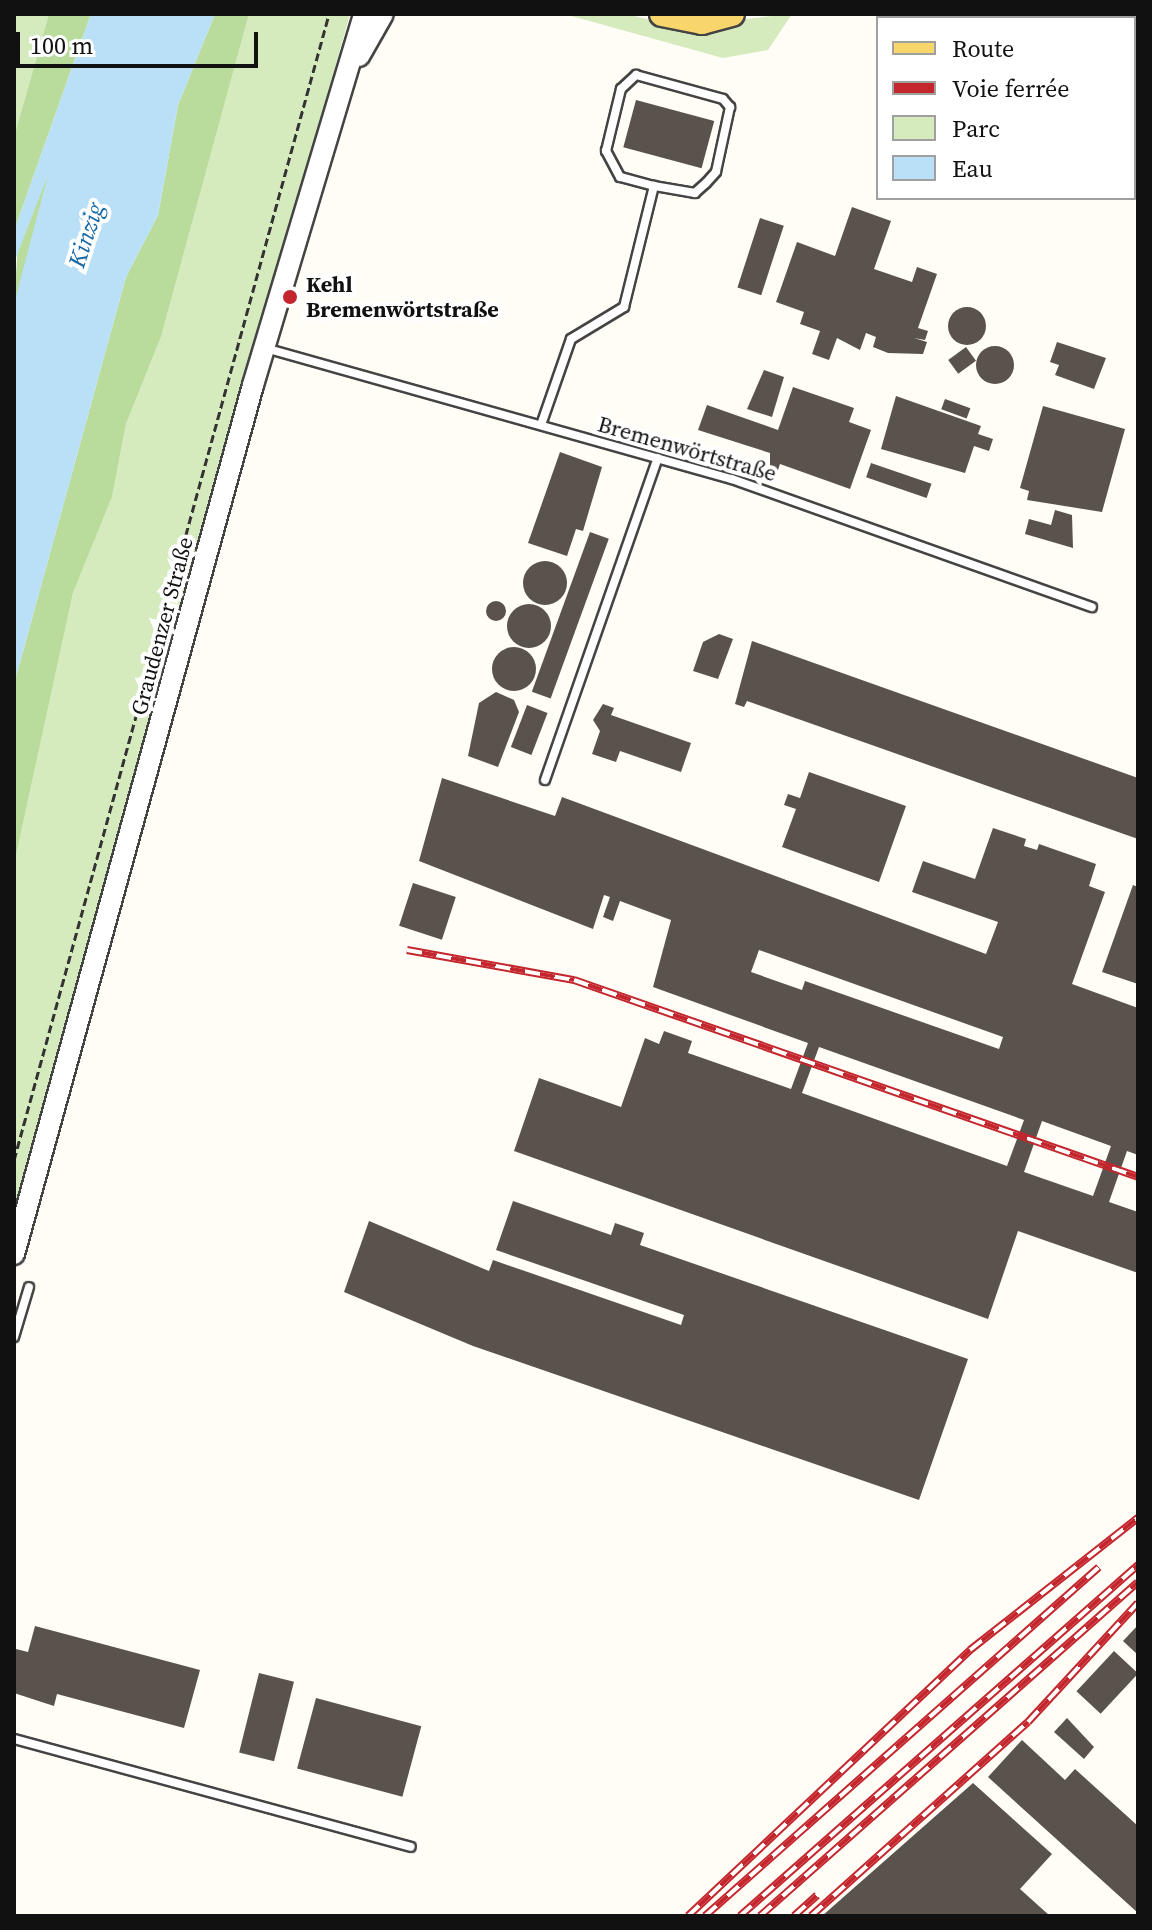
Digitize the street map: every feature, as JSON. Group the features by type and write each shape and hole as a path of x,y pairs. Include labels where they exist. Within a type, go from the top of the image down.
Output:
{"main road":[{"path":"662,14 702,22 732,14"}],"street":[{"name":"Graudenzer Straße","path":"14,1254 265,348 364,14"},
{"path":"346,77 383,14"}],"lane":[{"path":"636,75 723,99 730,107 716,172 706,183 695,193 654,186 620,177 606,151 621,89 636,75"},
{"path":"541,425 571,339 624,307 654,186"},
{"name":"Bremenwörtstraße","path":"265,348 658,458 1092,607"},
{"path":"545,780 658,458"},
{"path":"14,1337 29,1287"},
{"path":"14,1739 411,1847"}],"path":[{"path":"14,1160 329,14"}],"green space":[{"path":"14,14 49,14 14,137"},
{"path":"49,14 91,14 14,231 14,137"},
{"path":"215,14 249,14 161,337 126,424 112,497 73,593 14,865 14,684 126,277 158,215 178,105"},
{"path":"249,14 350,14 14,1225 14,865 73,593 112,497 126,424 161,337"},
{"path":"564,14 626,14 676,26 792,14 768,50 723,58"},
{"path":"48,175 52,182 14,304 18,244"}],"water":[{"name":"Kinzig","path":"91,14 215,14 178,105 158,215 126,277 14,684 14,304 48,175 14,263 14,231"}],"building":[{"path":"636,100 714,121 702,168 623,147"},
{"path":"852,207 891,221 874,269 912,282 917,267 937,274 918,328 928,331 925,340 914,338 927,342 923,354 888,353 873,347 876,337 866,333 860,350 837,338 829,360 812,354 820,331 800,324 804,312 776,302 797,242 835,256"},
{"path":"760,218 784,226 761,295 737,287"},
{"path":"967,307 980,313 986,326 980,339 967,345 954,339 948,326 954,313"},
{"path":"1057,342 1106,358 1094,389 1055,375 1059,365 1050,362"},
{"path":"995,346 1008,352 1014,365 1008,378 995,384 982,378 976,365 982,352"},
{"path":"966,347 976,361 958,374 948,360"},
{"path":"764,370 784,377 772,417 747,409"},
{"path":"793,387 854,408 849,422 871,430 850,489 780,464 777,473 770,470 770,453 698,430 707,405 778,430"},
{"path":"896,396 981,426 978,434 993,439 989,451 974,446 965,473 881,449"},
{"path":"945,399 970,408 967,419 941,409"},
{"path":"1043,406 1125,429 1102,512 1027,500 1029,491 1020,488"},
{"path":"560,452 602,467 583,531 576,529 567,556 528,543"},
{"path":"871,463 932,484 927,498 866,477"},
{"path":"1055,510 1072,515 1073,548 1025,534 1029,519 1051,525"},
{"path":"590,532 609,539 551,699 532,692"},
{"path":"545,561 560,568 567,583 560,598 545,605 530,598 523,583 530,568"},
{"path":"496,601 503,604 506,611 503,618 496,621 489,618 486,611 489,604"},
{"path":"529,604 544,611 551,626 544,641 529,648 514,641 507,626 514,611"},
{"path":"719,634 733,639 718,679 693,671 703,642"},
{"path":"752,641 1138,778 1138,839 747,701 744,707 735,704"},
{"path":"514,647 529,654 536,669 529,684 514,691 499,684 492,669 499,654"},
{"path":"496,692 514,700 519,712 498,767 468,756 479,703"},
{"path":"603,704 614,708 611,715 691,743 681,772 620,751 616,762 592,754 600,731 593,720"},
{"path":"527,705 548,713 531,755 511,747"},
{"path":"809,772 906,806 879,882 782,847 796,809 784,805 788,794 800,798"},
{"path":"442,778 555,816 562,797 986,954 998,922 912,892 923,861 975,879 993,828 1026,839 1024,846 1037,850 1039,844 1096,864 1089,886 1105,892 1072,984 1138,1008 1138,1155 1127,1151 1109,1202 1138,1212 1138,1273 1018,1231 988,1319 514,1151 539,1078 621,1107 645,1038 659,1044 664,1031 692,1041 688,1053 791,1089 808,1043 653,987 671,920 620,901 613,921 603,917 610,897 604,895 593,929 419,861","holes":["759,950 1003,1037 999,1049 805,981 802,990 751,972","819,1047 1024,1120 1007,1166 802,1093","1042,1121 1111,1146 1093,1196 1024,1172"]},
{"path":"413,883 456,897 442,940 399,926"},
{"path":"1133,885 1138,887 1138,984 1102,972"},
{"path":"513,1201 611,1235 615,1223 644,1233 640,1245 968,1359 919,1500 473,1346 344,1292 369,1221 489,1271 493,1260 681,1325 684,1315 496,1250"},
{"path":"1138,1625 1138,1655 1123,1641"},
{"path":"35,1626 200,1670 184,1728 57,1694 54,1706 14,1693 16,1649 28,1652"},
{"path":"1114,1651 1138,1674 1101,1714 1076,1691"},
{"path":"259,1673 294,1682 274,1761 239,1753"},
{"path":"316,1698 421,1726 402,1797 297,1769"},
{"path":"1067,1718 1094,1747 1084,1759 1054,1732"},
{"path":"1022,1740 1065,1780 1075,1769 1138,1826 1138,1913 988,1777"},
{"path":"973,1783 1052,1854 1020,1889 1050,1916 822,1916"}],"railway":[{"path":"407,950 574,980 1138,1177"},
{"path":"688,1916 970,1650 1138,1518"},
{"path":"740,1916 1138,1565"},
{"path":"705,1916 1099,1567"},
{"path":"760,1916 1138,1582"},
{"path":"811,1916 1028,1722 1138,1603"},
{"path":"794,1916 817,1895"}],"place":[{"name":"Kehl Bremenwörtstraße","path":"290,297"}]}
